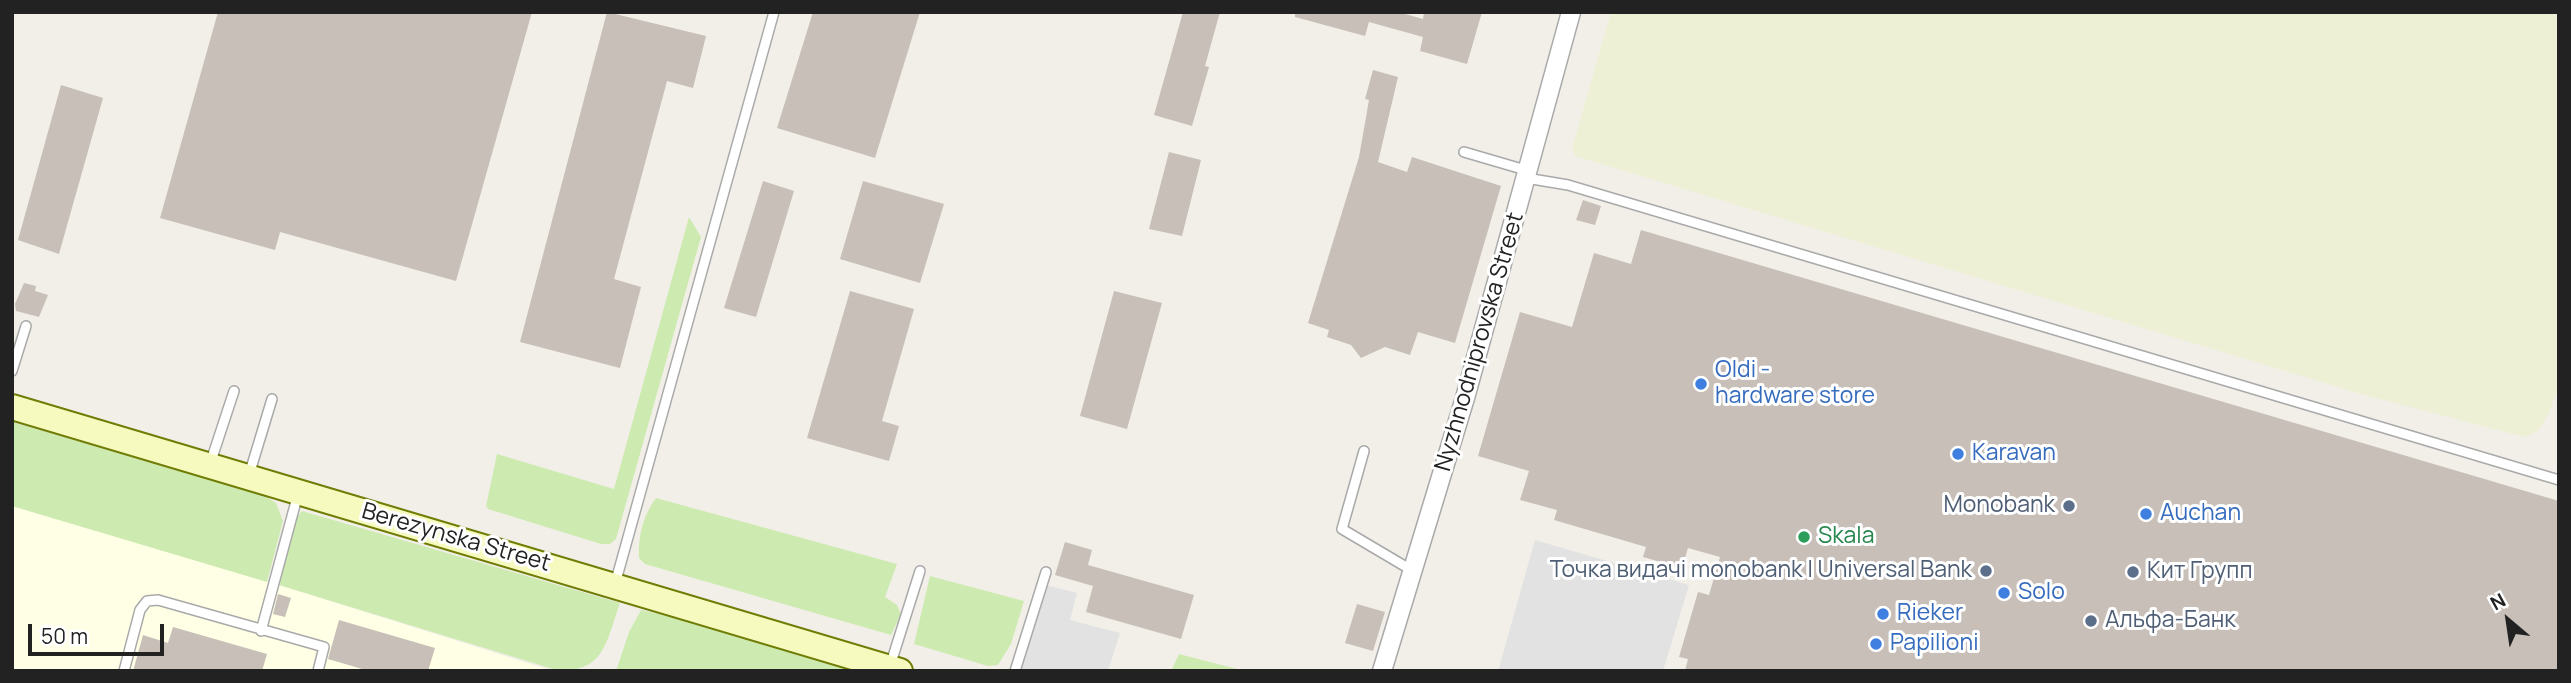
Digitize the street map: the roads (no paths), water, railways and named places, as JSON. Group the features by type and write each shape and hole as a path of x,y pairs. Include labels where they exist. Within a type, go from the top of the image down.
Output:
{"street":[{"name":"Nyzhnodniprovska Street","path":"1382,671 1527,174 1571,12"},
{"name":"Berezynska Street","path":"12,407 895,669"}],"lane":[{"path":"615,584 774,12"},
{"path":"1464,152 1527,174 2559,480"},
{"path":"12,371 26,326"},
{"path":"209,466 234,391"},
{"path":"248,476 272,399"},
{"path":"1364,451 1342,529 1413,571"},
{"path":"261,631 298,492"},
{"path":"895,669 920,571"},
{"path":"1015,671 1046,572"},
{"path":"124,671 140,610 147,601 158,600 324,647 318,671"}],"place":[{"name":"Oldi - hardware store","path":"1701,384"},
{"name":"Karavan","path":"1958,454"},
{"name":"Monobank","path":"2069,506"},
{"name":"Auchan","path":"2146,514"},
{"name":"Skala","path":"1804,537"},
{"name":"Точка видачі monobank | Universal Bank","path":"1986,571"},
{"name":"Кит Групп","path":"2133,572"},
{"name":"Solo","path":"2004,593"},
{"name":"Rieker","path":"1883,614"},
{"name":"Альфа-Банк","path":"2091,621"},
{"name":"Papilioni","path":"1876,644"}]}
